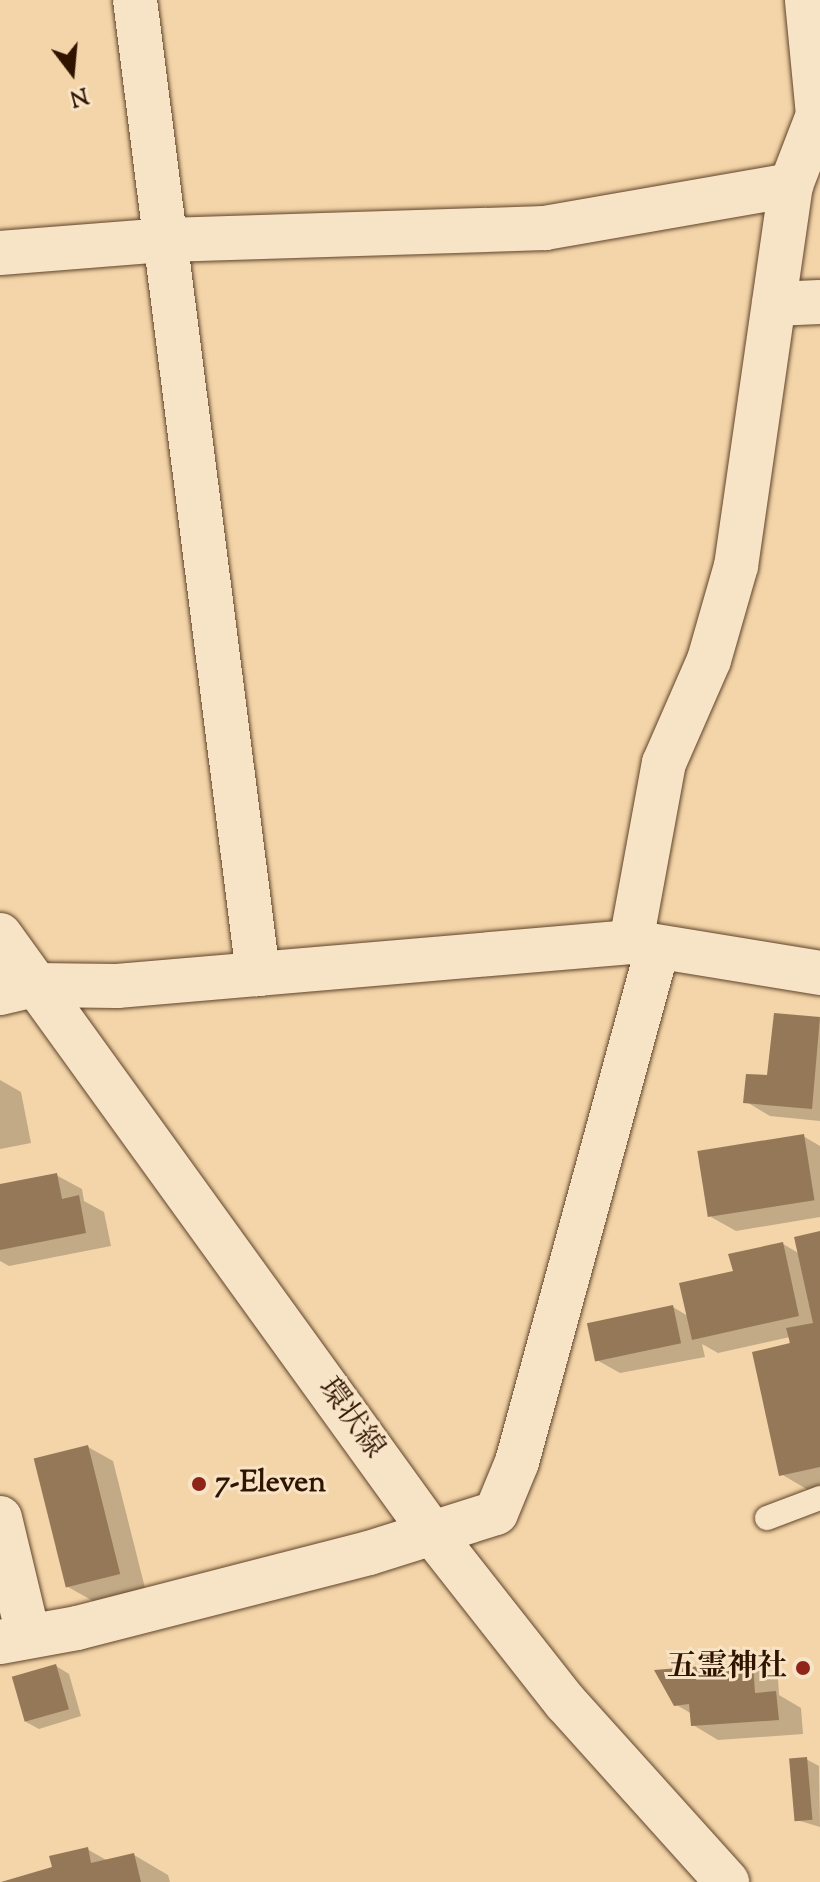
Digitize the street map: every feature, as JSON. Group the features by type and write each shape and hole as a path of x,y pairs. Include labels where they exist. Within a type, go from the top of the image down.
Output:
{"street":[{"path":"135,0 258,974"},
{"path":"0,1518 14,1638 77,1628 432,1533 496,1513 507,1494 644,946 664,763 727,612 791,185 818,115 807,0"},
{"path":"0,253 166,240 545,228 791,185"},
{"path":"774,304 820,302"},
{"name":"環状線","path":"0,935 18,989 432,1533 708,1876"},
{"path":"18,989 117,986 644,946 820,973"}],"lane":[{"path":"767,1518 820,1498"}],"building":[{"path":"774,1013 820,1017 812,1109 743,1103 746,1074 767,1075"},
{"path":"804,1134 814,1200 708,1217 697,1151"},
{"path":"57,1173 62,1199 79,1195 86,1233 0,1250 0,1184"},
{"path":"820,1231 820,1467 779,1476 752,1352 790,1343 786,1328 813,1323 794,1237"},
{"path":"783,1242 799,1316 692,1340 679,1283 733,1271 728,1254"},
{"path":"673,1305 681,1343 595,1361 587,1323"},
{"path":"88,1445 120,1574 66,1588 34,1459"},
{"path":"753,1662 755,1693 776,1691 779,1720 691,1726 689,1704 674,1706 654,1670"},
{"path":"56,1664 69,1709 25,1722 12,1677"},
{"path":"807,1757 812,1820 795,1821 789,1759"},
{"path":"88,1847 91,1863 134,1853 141,1882 1,1882 52,1867 49,1856"}],"place":[{"name":"7-Eleven","path":"199,1484"},
{"name":"五霊神社","path":"803,1668"}]}
